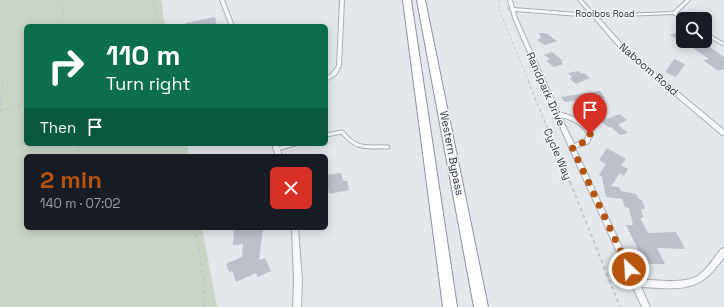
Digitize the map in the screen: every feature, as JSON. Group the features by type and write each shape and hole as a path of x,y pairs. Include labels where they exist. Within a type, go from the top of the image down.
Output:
{"highway":[{"name":"Western Bypass","path":"407,0 450,307"},
{"name":"Western Bypass","path":"421,0 482,307"}],"street":[{"path":"222,0 231,24"},
{"path":"328,78 334,74 339,66 342,0"},
{"name":"Randpark Drive","path":"510,0 511,9 572,147 646,307"},
{"name":"Naboom Road","path":"580,0 620,45 724,133"},
{"path":"674,13 688,0"},
{"name":"Rooibos Road","path":"511,9 594,16 674,13"},
{"path":"712,37 723,44"},
{"path":"557,113 578,120 587,127 590,134 587,141 572,147"},
{"path":"296,230 298,280 297,307"},
{"path":"635,283 680,283 696,280 712,266 724,251"}],"lane":[{"path":"328,134 342,132 351,143 358,146 388,147"}],"path":[{"path":"60,0 63,7 64,24"},
{"path":"153,0 159,24"},
{"name":"Cycle Way","path":"499,0 499,10 620,307"},
{"path":"0,78 3,78 0,111 24,104"},
{"path":"194,230 204,280 204,307"}],"green space":[{"path":"0,0 161,0 165,24 24,24 24,146 187,146 189,154 24,154 24,230 202,230 217,307 0,307"}],"building":[{"path":"215,17 217,24 186,24"},
{"path":"539,33 546,33 557,41 545,45 537,40 541,38"},
{"path":"676,33 676,39 670,35"},
{"path":"693,48 711,48 724,57 724,69 718,71 703,60 709,59"},
{"path":"552,52 563,61 561,62 563,64 554,67 546,61 550,59 544,55"},
{"path":"674,59 685,64 676,77 665,72"},
{"path":"578,71 582,74 584,73 590,78 576,84 570,79 572,77 568,73"},
{"path":"600,91 605,98 588,101 596,113 599,112 607,119 620,114 627,120 618,125 628,133 620,135 611,127 608,127 599,120 597,121 578,100 565,102 561,97"},
{"path":"607,148 626,159 621,165 628,169 624,176 620,173 611,186 619,187 621,191 636,194 639,199 642,200 645,209 641,209 643,218 640,218 648,233 676,232 685,249 657,248 665,264 645,264 626,225 633,225 629,208 625,207 622,199 606,197 602,177 599,175 606,164 599,160"},
{"path":"341,173 343,181 347,181 349,190 329,194 328,175"},
{"path":"234,230 263,230 259,260 265,258 271,271 258,277 256,273 236,282 232,271 229,272 226,264 242,257 243,244 233,245"}],"route":[{"path":"590,134 587,141 572,147 629,269"}]}
